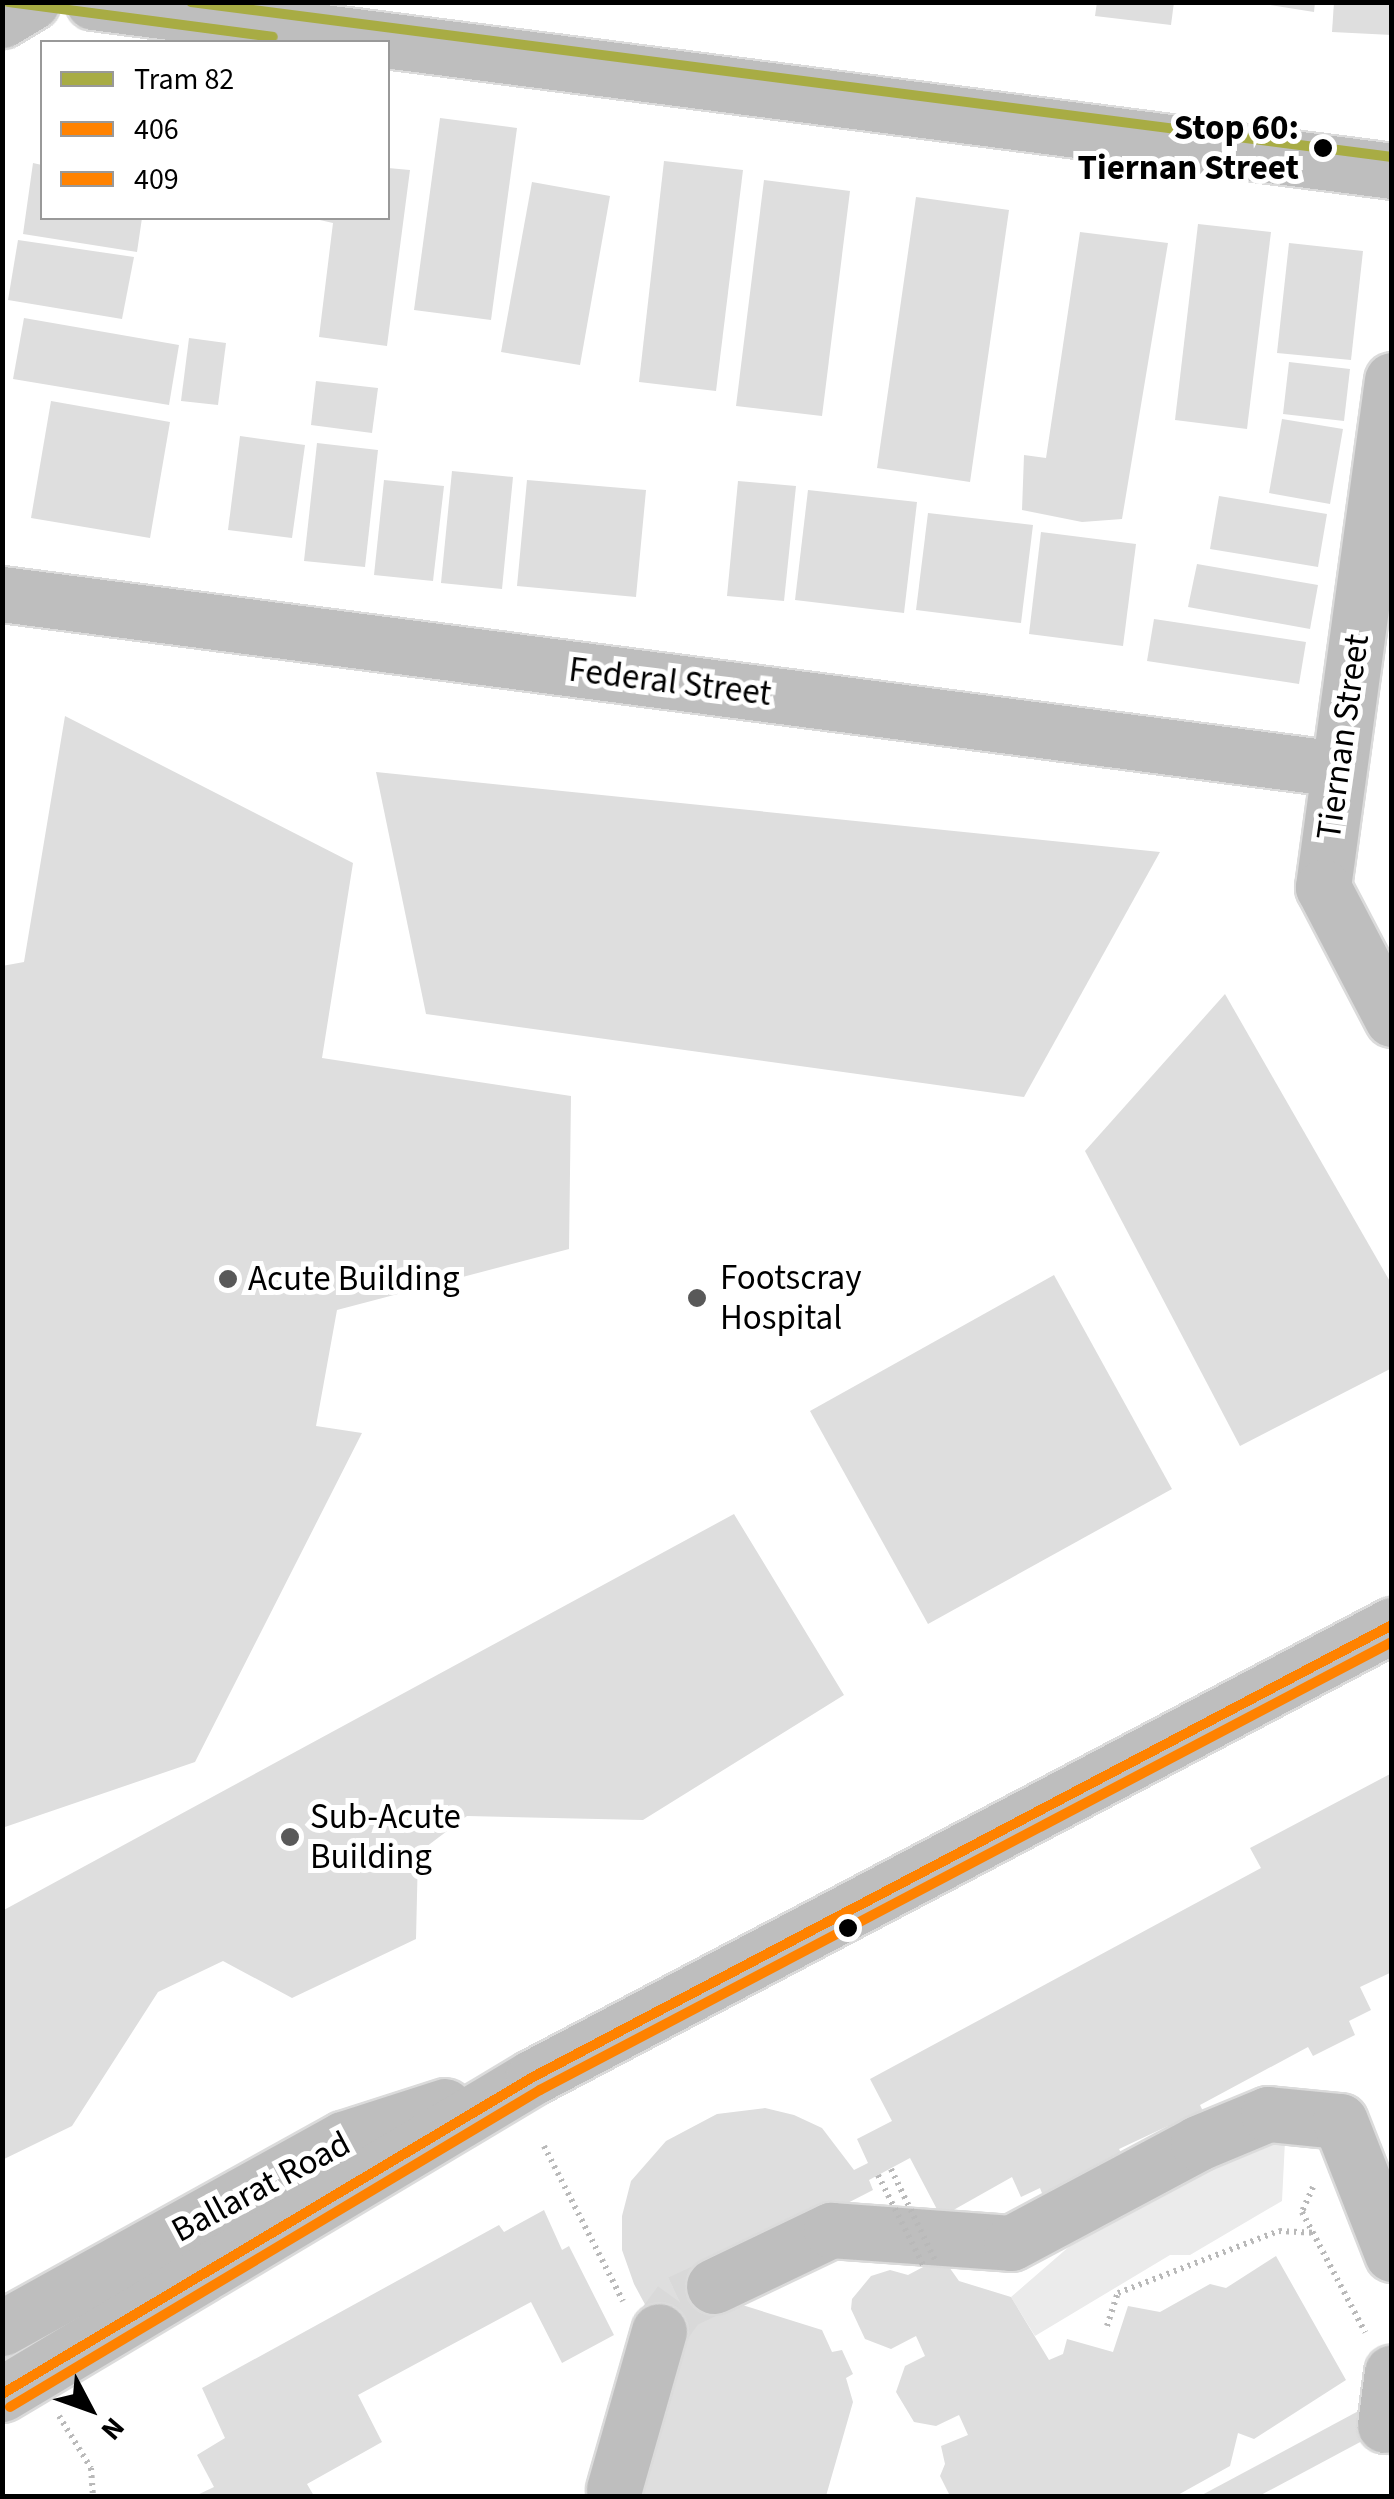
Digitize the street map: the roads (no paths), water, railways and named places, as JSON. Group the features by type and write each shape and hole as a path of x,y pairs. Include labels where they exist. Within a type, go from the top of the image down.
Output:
{"main road":[{"path":"2,20 32,2"},
{"path":"93,2 385,40"},
{"path":"390,41 1392,171"},
{"name":"Tiernan Street","path":"1392,380 1323,887 1392,1019"},
{"name":"Federal Street","path":"2,594 1338,769"},
{"name":"Ballarat Road","path":"28,2400 533,2077 1392,1625"},
{"name":"Ballarat Road","path":"2,2328 343,2139 533,2077"},
{"path":"714,2286 831,2230 1011,2243 1198,2143 1268,2114 1340,2121 1392,2254"},
{"path":"614,2488 659,2331"},
{"path":"1379,2353 1385,2425"}],"tunnel":[{"path":"659,2331 680,2302 714,2286"}],"tram line":[{"name":"82","path":"8,2 273,37"},
{"name":"82","path":"191,2 1392,157"}],"place":[{"name":"Stop 60: Tiernan Street","path":"1323,148"},
{"name":"Acute Building","path":"228,1279"},
{"name":"Footscray Hospital","path":"697,1298"},
{"name":"Sub-Acute Building","path":"290,1837"}]}
